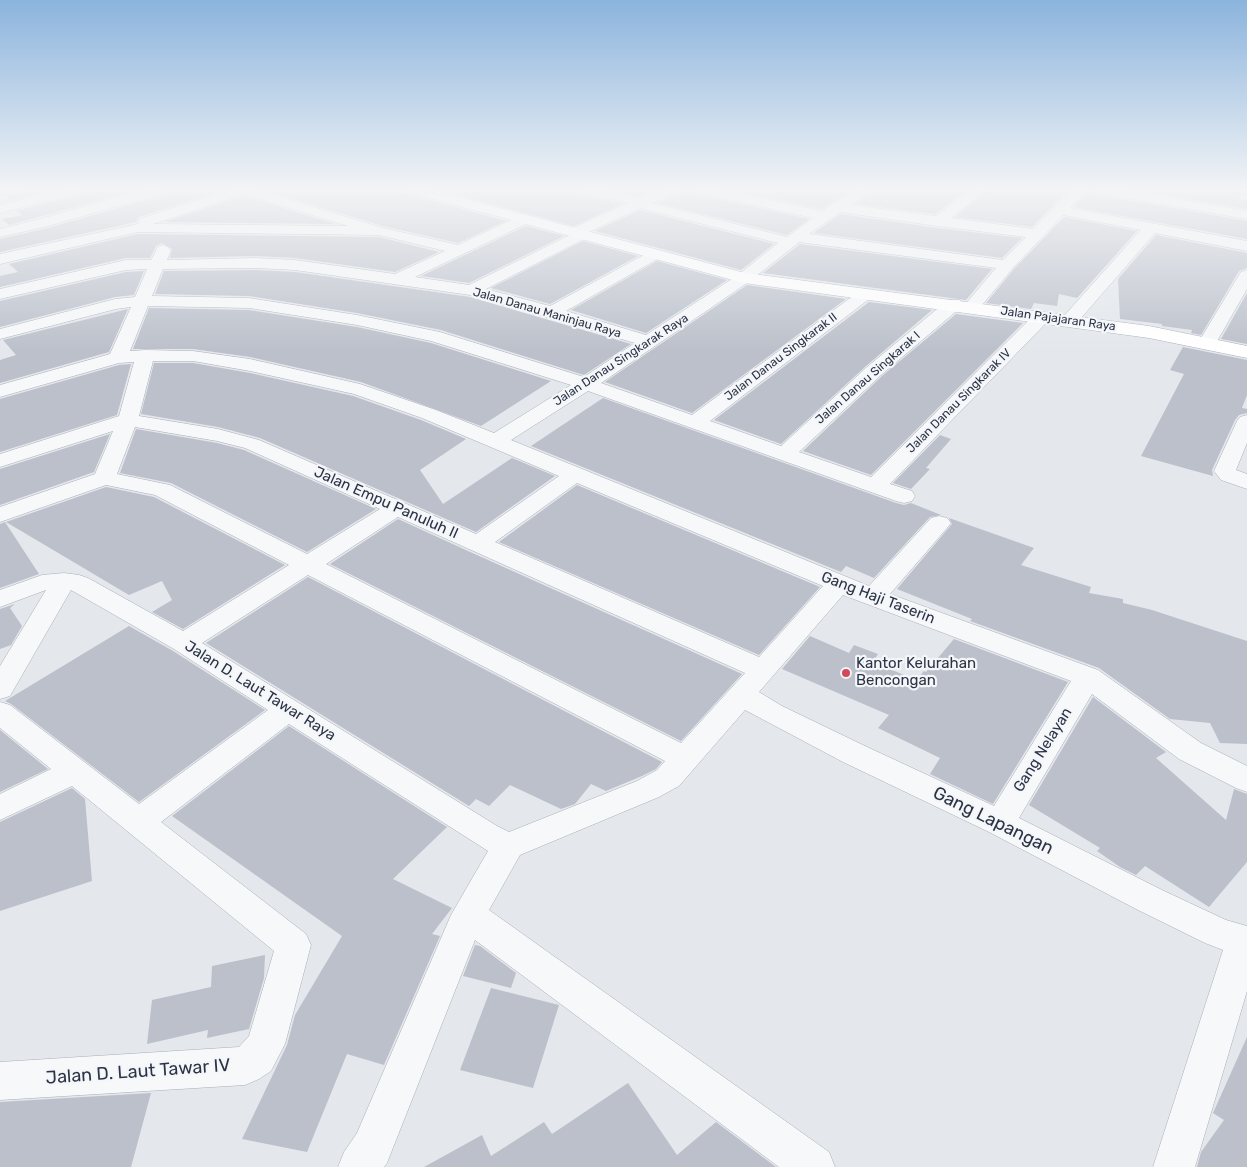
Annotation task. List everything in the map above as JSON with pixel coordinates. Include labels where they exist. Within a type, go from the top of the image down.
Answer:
[{"type":"street","points":[[0,259],[49,242]]},
{"type":"street","points":[[118,358],[144,301],[166,242]]},
{"type":"street","points":[[427,242],[459,250]]},
{"type":"street","points":[[398,279],[475,242]]},
{"type":"street","points":[[471,290],[561,242]]},
{"type":"street","name":"Jalan Pajajaran Raya","points":[[614,242],[744,278],[1042,316],[1207,343],[1247,352]]},
{"type":"street","name":"Jalan Danau Singkarak Raya","points":[[496,441],[586,384],[744,278],[791,242]]},
{"type":"street","points":[[815,242],[1007,265]]},
{"type":"street","name":"Jalan Danau Singkarak I","points":[[784,454],[874,371],[963,306],[1030,242]]},
{"type":"street","points":[[1070,321],[1138,242]]},
{"type":"street","points":[[1228,242],[1247,246]]},
{"type":"street","points":[[552,312],[656,254]]},
{"type":"street","name":"Jalan Danau Maninjau Raya","points":[[0,294],[118,266],[158,264],[294,265],[471,290],[552,312],[649,342]]},
{"type":"street","points":[[1207,343],[1241,297],[1247,275]]},
{"type":"street","name":"Jalan Danau Singkarak II","points":[[695,422],[868,293]]},
{"type":"street","points":[[0,334],[115,304],[144,301],[249,303],[399,327],[477,348],[586,384],[904,496]]},
{"type":"street","name":"Jalan Danau Singkarak IV","points":[[875,486],[1042,316]]},
{"type":"street","points":[[104,478],[128,420],[145,355]]},
{"type":"street","name":"Gang Haji Taserin","points":[[0,391],[118,358],[145,355],[193,356],[279,370],[360,390],[429,414],[496,441],[839,584],[1088,677],[1190,751],[1247,780]]},
{"type":"street","name":"Jalan Empu Panuluh II","points":[[0,461],[128,420],[218,435],[252,444],[758,668]]},
{"type":"street","points":[[1247,421],[1226,465],[1227,473],[1247,482]]},
{"type":"street","points":[[477,544],[575,474]]},
{"type":"street","points":[[0,515],[104,478],[146,486],[173,495],[306,566],[686,759]]},
{"type":"street","points":[[183,643],[396,508]]},
{"type":"street","points":[[874,597],[939,523]]},
{"type":"street","points":[[0,689],[64,581]]},
{"type":"street","name":"Jalan D. Laut Tawar Raya","points":[[0,599],[42,583],[64,581],[79,583],[183,643],[290,709],[477,830],[508,846]]},
{"type":"street","points":[[359,1167],[372,1148],[468,916],[508,846],[660,784],[686,759],[839,584]]},
{"type":"street","name":"Gang Nelayan","points":[[1000,823],[1042,750],[1088,677]]},
{"type":"street","name":"Gang Lapangan","points":[[742,695],[772,713],[1000,823],[1150,900],[1217,932],[1245,942]]},
{"type":"street","points":[[0,712],[138,822],[290,709]]},
{"type":"street","points":[[0,808],[74,772]]},
{"type":"street","name":"Jalan D. Laut Tawar IV","points":[[0,1081],[245,1066],[257,1058],[266,1044],[293,945],[138,822]]},
{"type":"street","points":[[468,916],[814,1167]]},
{"type":"street","points":[[1174,1167],[1245,942]]},
{"type":"building","points":[[0,242],[43,242],[0,252]]},
{"type":"building","points":[[102,242],[401,242],[439,252],[395,272],[295,258],[256,256],[170,258],[172,249],[162,243],[156,246],[150,258],[126,258],[0,287],[0,276],[18,272],[9,264]]},
{"type":"building","points":[[491,242],[551,242],[469,283],[421,276]]},
{"type":"building","points":[[580,242],[588,242],[638,256],[550,304],[491,288]]},
{"type":"building","points":[[638,242],[774,244],[741,270]]},
{"type":"building","points":[[885,242],[1018,242],[1002,258]]},
{"type":"building","points":[[1040,242],[1127,242],[1077,298],[1059,294],[1057,306],[1034,303],[1031,309],[986,303],[1014,269]]},
{"type":"building","points":[[1150,242],[1194,242],[1247,253],[1247,268],[1239,271],[1201,335],[1191,333],[1192,330],[1162,326],[1162,324],[1120,319],[1118,279]]},
{"type":"building","points":[[800,244],[992,269],[966,300],[763,273]]},
{"type":"building","points":[[657,261],[727,280],[646,333],[571,310]]},
{"type":"building","points":[[256,270],[295,272],[470,297],[631,344],[584,375],[441,330],[357,313],[249,296],[155,294],[164,271]]},
{"type":"building","points":[[144,271],[134,295],[115,297],[0,327],[0,301],[126,272]]},
{"type":"building","points":[[747,285],[846,299],[692,413],[605,382]]},
{"type":"building","points":[[1247,293],[1247,344],[1221,339]]},
{"type":"building","points":[[869,302],[932,310],[866,366],[781,444],[714,420]]},
{"type":"building","points":[[149,308],[249,310],[357,327],[431,343],[551,381],[481,426],[361,382],[250,357],[193,349],[133,349]]},
{"type":"building","points":[[128,309],[109,352],[0,383],[0,360],[16,355],[3,340]]},
{"type":"building","points":[[956,314],[1023,323],[871,475],[803,451],[882,376]]},
{"type":"building","points":[[1183,347],[1247,360],[1247,395],[1242,408],[1247,409],[1247,413],[1239,415],[1235,420],[1212,470],[1213,476],[1141,456],[1184,374],[1170,370]]},
{"type":"building","points":[[154,363],[193,363],[250,373],[353,396],[421,420],[466,439],[420,470],[443,504],[512,458],[555,476],[476,532],[260,438],[218,427],[141,414]]},
{"type":"building","points":[[131,364],[117,415],[0,452],[0,399],[119,365]]},
{"type":"building","points":[[603,398],[896,503],[904,505],[911,503],[941,515],[930,517],[874,578],[846,566],[841,572],[531,446]]},
{"type":"building","points":[[136,429],[217,443],[244,450],[376,509],[307,552],[171,483],[120,473]]},
{"type":"building","points":[[110,434],[94,472],[0,505],[0,469]]},
{"type":"building","points":[[940,435],[951,439],[926,468],[930,469],[911,489],[893,483]]},
{"type":"building","points":[[577,485],[820,587],[759,655],[499,542]]},
{"type":"building","points":[[106,487],[154,497],[285,565],[183,629],[152,612],[172,600],[162,581],[129,595],[6,522]]},
{"type":"building","points":[[949,518],[1034,548],[1021,565],[1091,587],[1089,593],[1123,599],[1123,603],[1152,610],[1247,641],[1247,744],[1220,743],[1210,723],[1170,719],[1099,668],[970,621],[972,619],[897,589],[952,524]]},
{"type":"building","points":[[398,519],[742,674],[681,741],[330,564]]},
{"type":"building","points":[[5,522],[39,574],[0,588],[0,524]]},
{"type":"building","points":[[308,577],[662,762],[656,769],[606,791],[591,784],[575,804],[561,809],[510,785],[489,806],[476,799],[469,806],[206,643]]},
{"type":"building","points":[[15,604],[10,608],[22,626],[11,645],[0,649],[0,609]]},
{"type":"building","points":[[129,626],[173,651],[265,710],[139,802],[5,701]]},
{"type":"building","points":[[810,636],[849,653],[854,645],[878,654],[873,662],[916,680],[924,671],[926,672],[954,639],[1068,682],[993,804],[930,774],[940,758],[878,728],[889,715],[782,669]]},
{"type":"building","points":[[1093,697],[1166,752],[1156,758],[1226,820],[1234,789],[1247,794],[1247,862],[1209,907],[1145,866],[1136,875],[1120,867],[1097,851],[1100,848],[1029,805]]},
{"type":"building","points":[[289,726],[447,827],[393,879],[452,908],[432,934],[440,936],[384,1065],[347,1054],[307,1152],[242,1139],[287,1045],[295,1015],[342,936],[172,816]]},
{"type":"building","points":[[0,730],[48,769],[0,792]]},
{"type":"building","points":[[72,788],[85,799],[92,881],[0,911],[0,822]]},
{"type":"building","points":[[475,945],[480,946],[516,973],[511,988],[463,976]]},
{"type":"building","points":[[265,955],[264,978],[249,1029],[207,1038],[208,1030],[147,1044],[152,1000],[211,987],[212,966]]},
{"type":"building","points":[[491,988],[559,1005],[533,1088],[460,1070]]},
{"type":"building","points":[[1247,1037],[1247,1167],[1197,1167],[1201,1152],[1224,1120],[1213,1113]]},
{"type":"building","points":[[628,1083],[677,1155],[716,1122],[776,1167],[424,1167],[482,1135],[491,1156],[544,1122],[552,1134]]},
{"type":"building","points":[[151,1093],[131,1167],[0,1167],[0,1102]]},
{"type":"place","name":"Kantor Kelurahan Bencongan","points":[[846,673]]}]
